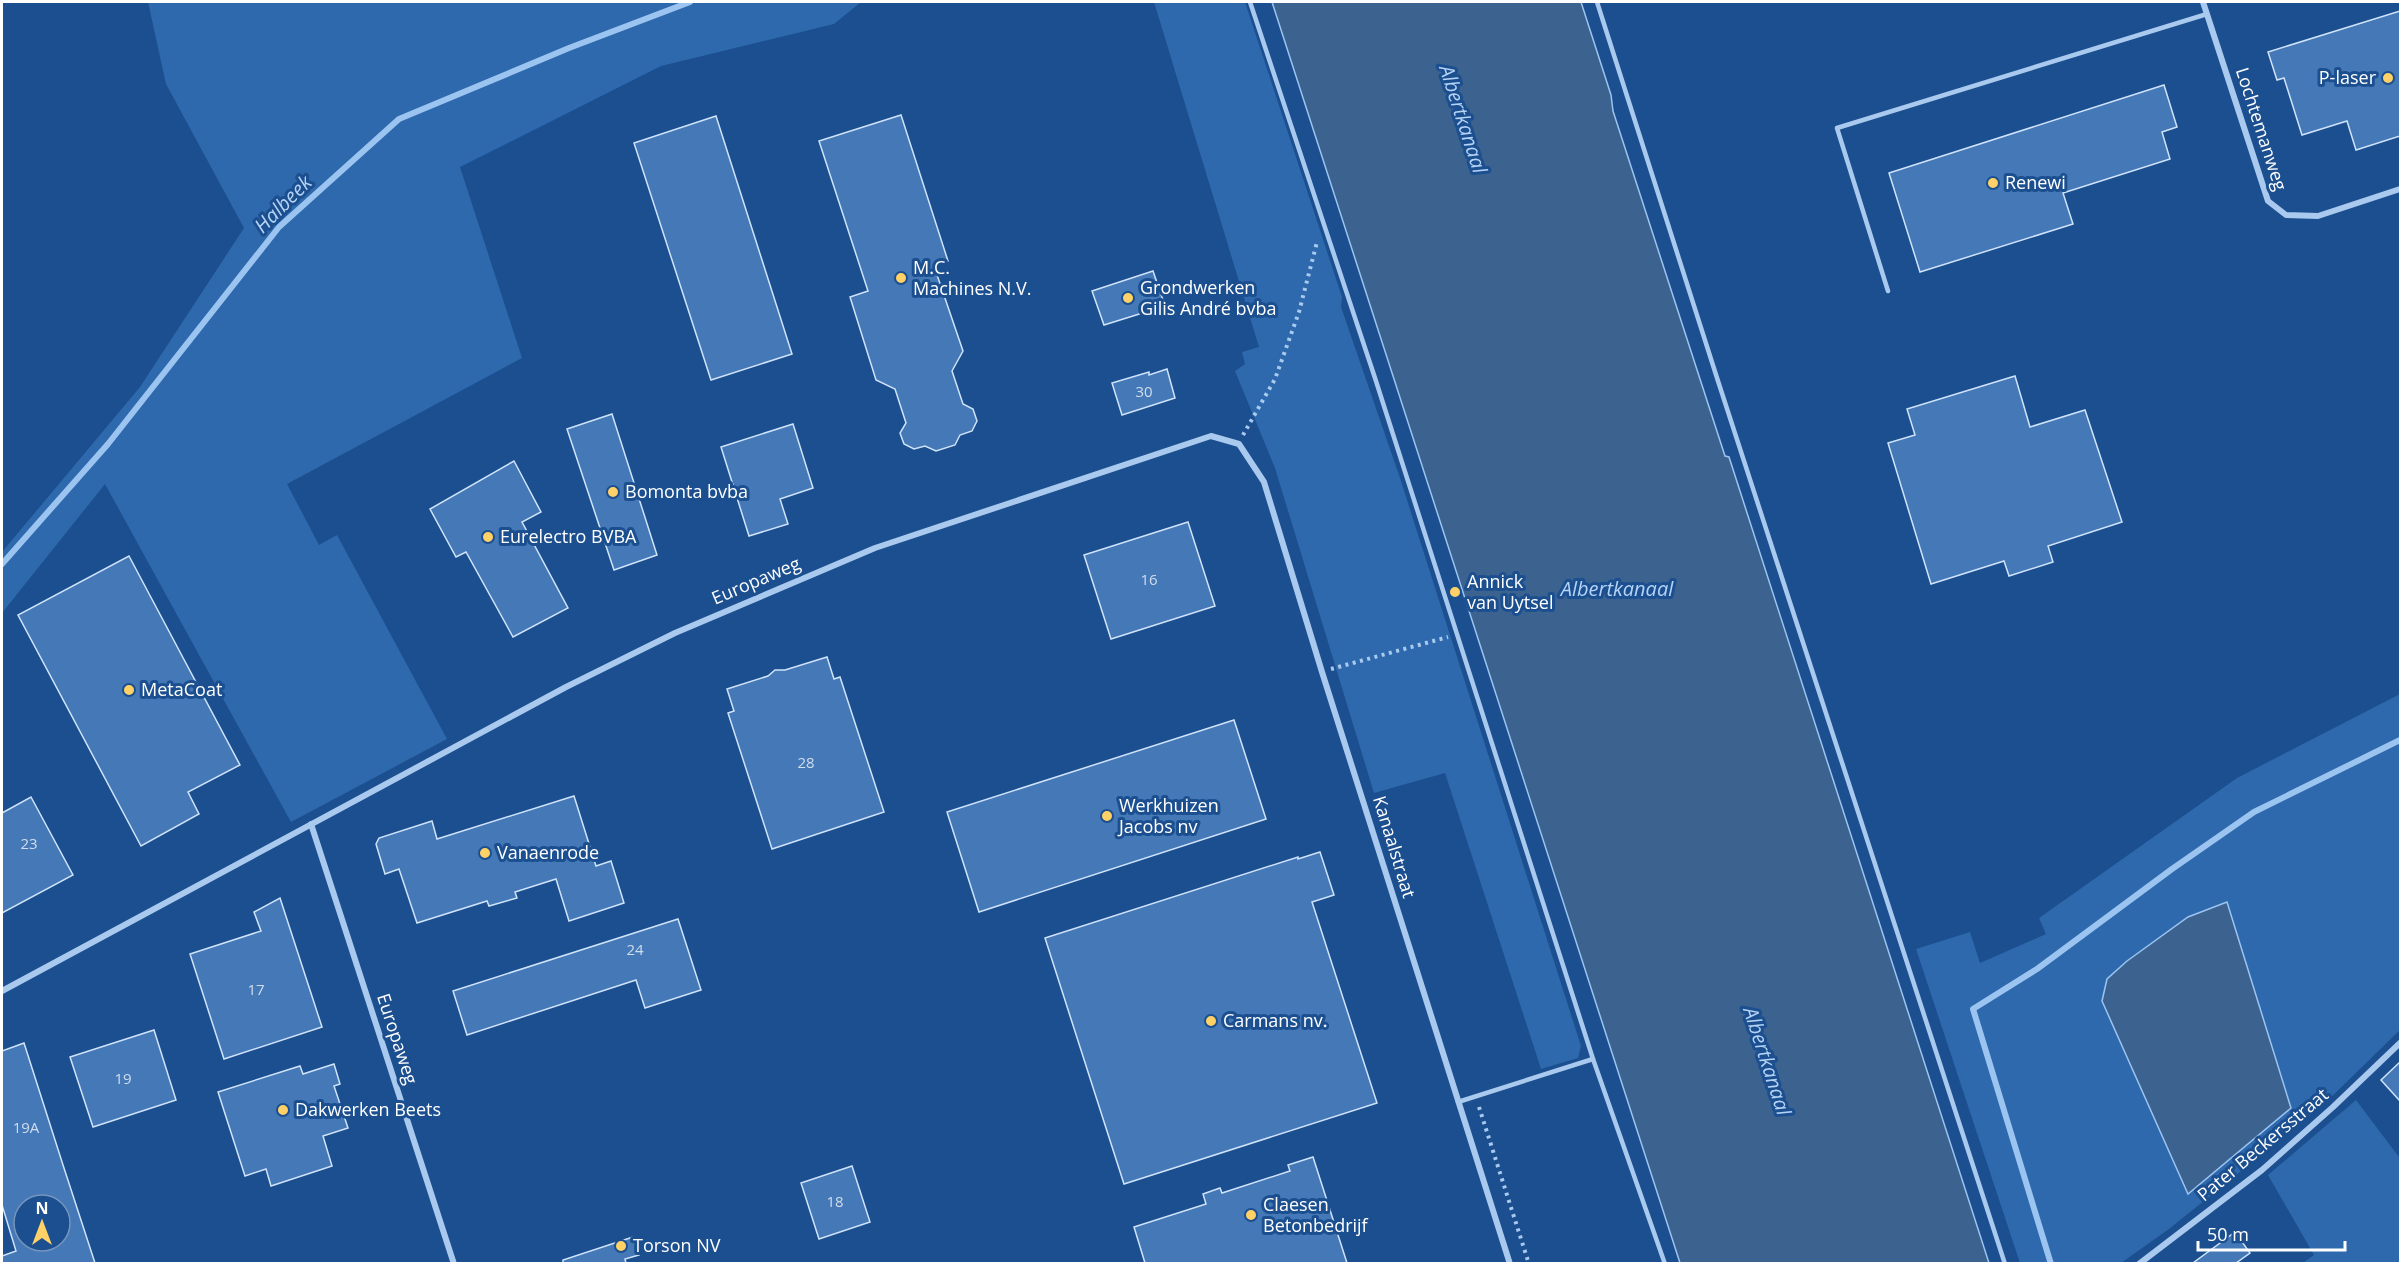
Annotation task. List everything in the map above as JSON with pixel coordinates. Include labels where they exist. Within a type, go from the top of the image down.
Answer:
[{"type":"street","name":"Lochtemanweg","points":[[2203,2],[2268,201],[2286,215],[2318,216],[2400,189]]},
{"type":"street","name":"Europaweg","points":[[2,991],[566,687],[675,633],[875,548],[1210,436],[1239,444]]},
{"type":"street","name":"Kanaalstraat","points":[[1239,444],[1264,482],[1510,1263]]},
{"type":"street","name":"Europaweg","points":[[311,824],[454,1263]]},
{"type":"street","name":"Pater Beckersstraat","points":[[2139,1263],[2262,1170],[2400,1043]]},
{"type":"lane","points":[[1250,2],[1323,220],[1593,1059],[1665,1263]]},
{"type":"lane","points":[[1597,2],[2005,1263]]},
{"type":"lane","points":[[1888,291],[1837,128],[2207,14]]},
{"type":"lane","points":[[1458,1102],[1593,1059]]},
{"type":"path","points":[[1239,444],[1252,416],[1275,380],[1299,312],[1323,220]]},
{"type":"path","points":[[1322,672],[1456,634]]},
{"type":"path","points":[[1476,1097],[1529,1263]]},
{"type":"shaded area","points":[[148,2],[861,2],[834,24],[661,66],[460,167],[522,358],[287,484],[319,545],[337,535],[447,739],[291,822],[105,484],[2,613],[2,552],[140,387],[244,228],[166,84]]},
{"type":"shaded area","points":[[1154,2],[1245,2],[1342,297],[1341,307],[1400,478],[1581,1046],[1578,1058],[1541,1069],[1445,773],[1374,793],[1275,468],[1235,371],[1245,364],[1242,352],[1259,347]]},
{"type":"shaded area","points":[[2400,694],[2400,1030],[2323,1105],[2169,1229],[2121,1263],[2020,1263],[1916,949],[1970,932],[1980,963],[2046,934],[2039,918],[2237,778]]},
{"type":"shaded area","points":[[2356,1100],[2400,1156],[2400,1263],[2303,1263],[2314,1255],[2268,1175]]},
{"type":"water","name":"Albertkanaal","points":[[1272,2],[1581,2],[1611,95],[1613,111],[1725,456],[1729,457],[1989,1263],[1680,1263]]},
{"type":"water","points":[[2227,902],[2291,1108],[2188,1194],[2102,1001],[2107,979],[2127,961],[2188,917]]},
{"type":"building","points":[[2400,11],[2400,136],[2356,150],[2347,121],[2302,135],[2284,78],[2277,80],[2268,52]]},
{"type":"building","name":"Renewi","points":[[2164,85],[2177,127],[2162,132],[2170,159],[2063,193],[2073,224],[1920,272],[1889,173]]},
{"type":"building","name":"M.C. Machines N.V.","points":[[901,115],[948,261],[934,266],[963,351],[952,371],[963,404],[973,409],[977,421],[972,431],[960,435],[955,445],[936,451],[925,446],[914,449],[904,444],[900,433],[906,423],[895,389],[876,380],[850,297],[868,291],[819,141]]},
{"type":"building","points":[[716,116],[792,354],[711,380],[634,143]]},
{"type":"building","name":"Grondwerken Gilis André bvba","points":[[1153,271],[1165,306],[1104,325],[1092,291]]},
{"type":"building","points":[[1167,369],[1175,398],[1122,415],[1112,383]]},
{"type":"building","points":[[2015,376],[2030,427],[2085,410],[2122,522],[2048,546],[2053,562],[2009,576],[2004,561],[1931,584],[1888,443],[1915,435],[1907,409]]},
{"type":"building","name":"Bomonta bvba","points":[[612,414],[657,555],[614,570],[567,429]]},
{"type":"building","points":[[793,424],[813,488],[780,499],[788,524],[749,536],[721,447]]},
{"type":"building","name":"Eurelectro BVBA","points":[[514,461],[541,512],[522,522],[568,608],[513,637],[466,552],[456,557],[430,509]]},
{"type":"building","points":[[1188,522],[1215,606],[1111,639],[1084,555]]},
{"type":"building","name":"MetaCoat","points":[[129,556],[240,765],[188,792],[199,814],[141,846],[18,615]]},
{"type":"building","points":[[827,657],[834,679],[840,677],[884,812],[772,849],[728,713],[734,711],[727,689],[768,676],[775,670],[785,670]]},
{"type":"building","name":"Werkhuizen Jacobs nv","points":[[1234,720],[1266,819],[979,912],[947,812]]},
{"type":"building","name":"Vanaenrode","points":[[574,796],[596,866],[611,861],[624,903],[569,921],[556,879],[515,892],[517,898],[489,906],[487,901],[417,923],[399,869],[385,874],[376,844],[379,838],[432,821],[437,839]]},
{"type":"building","points":[[31,797],[73,875],[2,913],[2,813]]},
{"type":"building","name":"Carmans nv.","points":[[1320,852],[1334,895],[1312,902],[1377,1103],[1124,1184],[1045,938]]},
{"type":"building","points":[[280,898],[322,1027],[224,1059],[190,954],[261,931],[254,912]]},
{"type":"building","points":[[678,919],[701,990],[645,1008],[636,980],[467,1035],[453,991]]},
{"type":"building","points":[[154,1030],[176,1100],[93,1127],[70,1057]]},
{"type":"building","points":[[24,1043],[95,1263],[2,1263],[2,1256],[12,1252],[72,1253],[72,1193],[12,1193],[12,1238],[2,1205],[2,1051]]},
{"type":"building","points":[[2400,1062],[2400,1101],[2381,1080]]},
{"type":"building","name":"Dakwerken Beets","points":[[334,1064],[340,1084],[334,1086],[348,1128],[323,1136],[332,1166],[271,1186],[266,1169],[245,1176],[218,1092],[300,1066],[303,1074]]},
{"type":"building","name":"Claesen Betonbedrijf","points":[[1313,1157],[1347,1263],[1145,1263],[1134,1227],[1206,1204],[1203,1194],[1220,1188],[1222,1193],[1290,1171],[1288,1165]]},
{"type":"building","points":[[852,1166],[870,1222],[819,1239],[801,1183]]},
{"type":"building","points":[[2235,1232],[2250,1253],[2236,1263],[2193,1263]]},
{"type":"building","name":"Torson NV","points":[[633,1237],[639,1255],[625,1259],[626,1263],[563,1263],[563,1260]]},
{"type":"waterway","name":"Halbeek","points":[[2,564],[108,444],[279,227],[399,119],[569,48],[690,2]]},
{"type":"waterway","points":[[2051,1264],[1973,1009],[2037,969],[2172,869],[2254,812],[2400,740]]},
{"type":"place","name":"P-laser","points":[[2388,78]]},
{"type":"place","name":"Renewi","points":[[1993,183]]},
{"type":"place","name":"M.C. Machines N.V.","points":[[901,278]]},
{"type":"place","name":"Grondwerken Gilis André bvba","points":[[1128,298]]},
{"type":"place","name":"Bomonta bvba","points":[[613,492]]},
{"type":"place","name":"Eurelectro BVBA","points":[[488,537]]},
{"type":"place","name":"Annick van Uytsel","points":[[1455,592]]},
{"type":"place","name":"MetaCoat","points":[[129,690]]},
{"type":"place","name":"Werkhuizen Jacobs nv","points":[[1107,816]]},
{"type":"place","name":"Vanaenrode","points":[[485,853]]},
{"type":"place","name":"Carmans nv.","points":[[1211,1021]]},
{"type":"place","name":"Dakwerken Beets","points":[[283,1110]]},
{"type":"place","name":"Claesen Betonbedrijf","points":[[1251,1215]]},
{"type":"place","name":"Torson NV","points":[[621,1246]]}]
